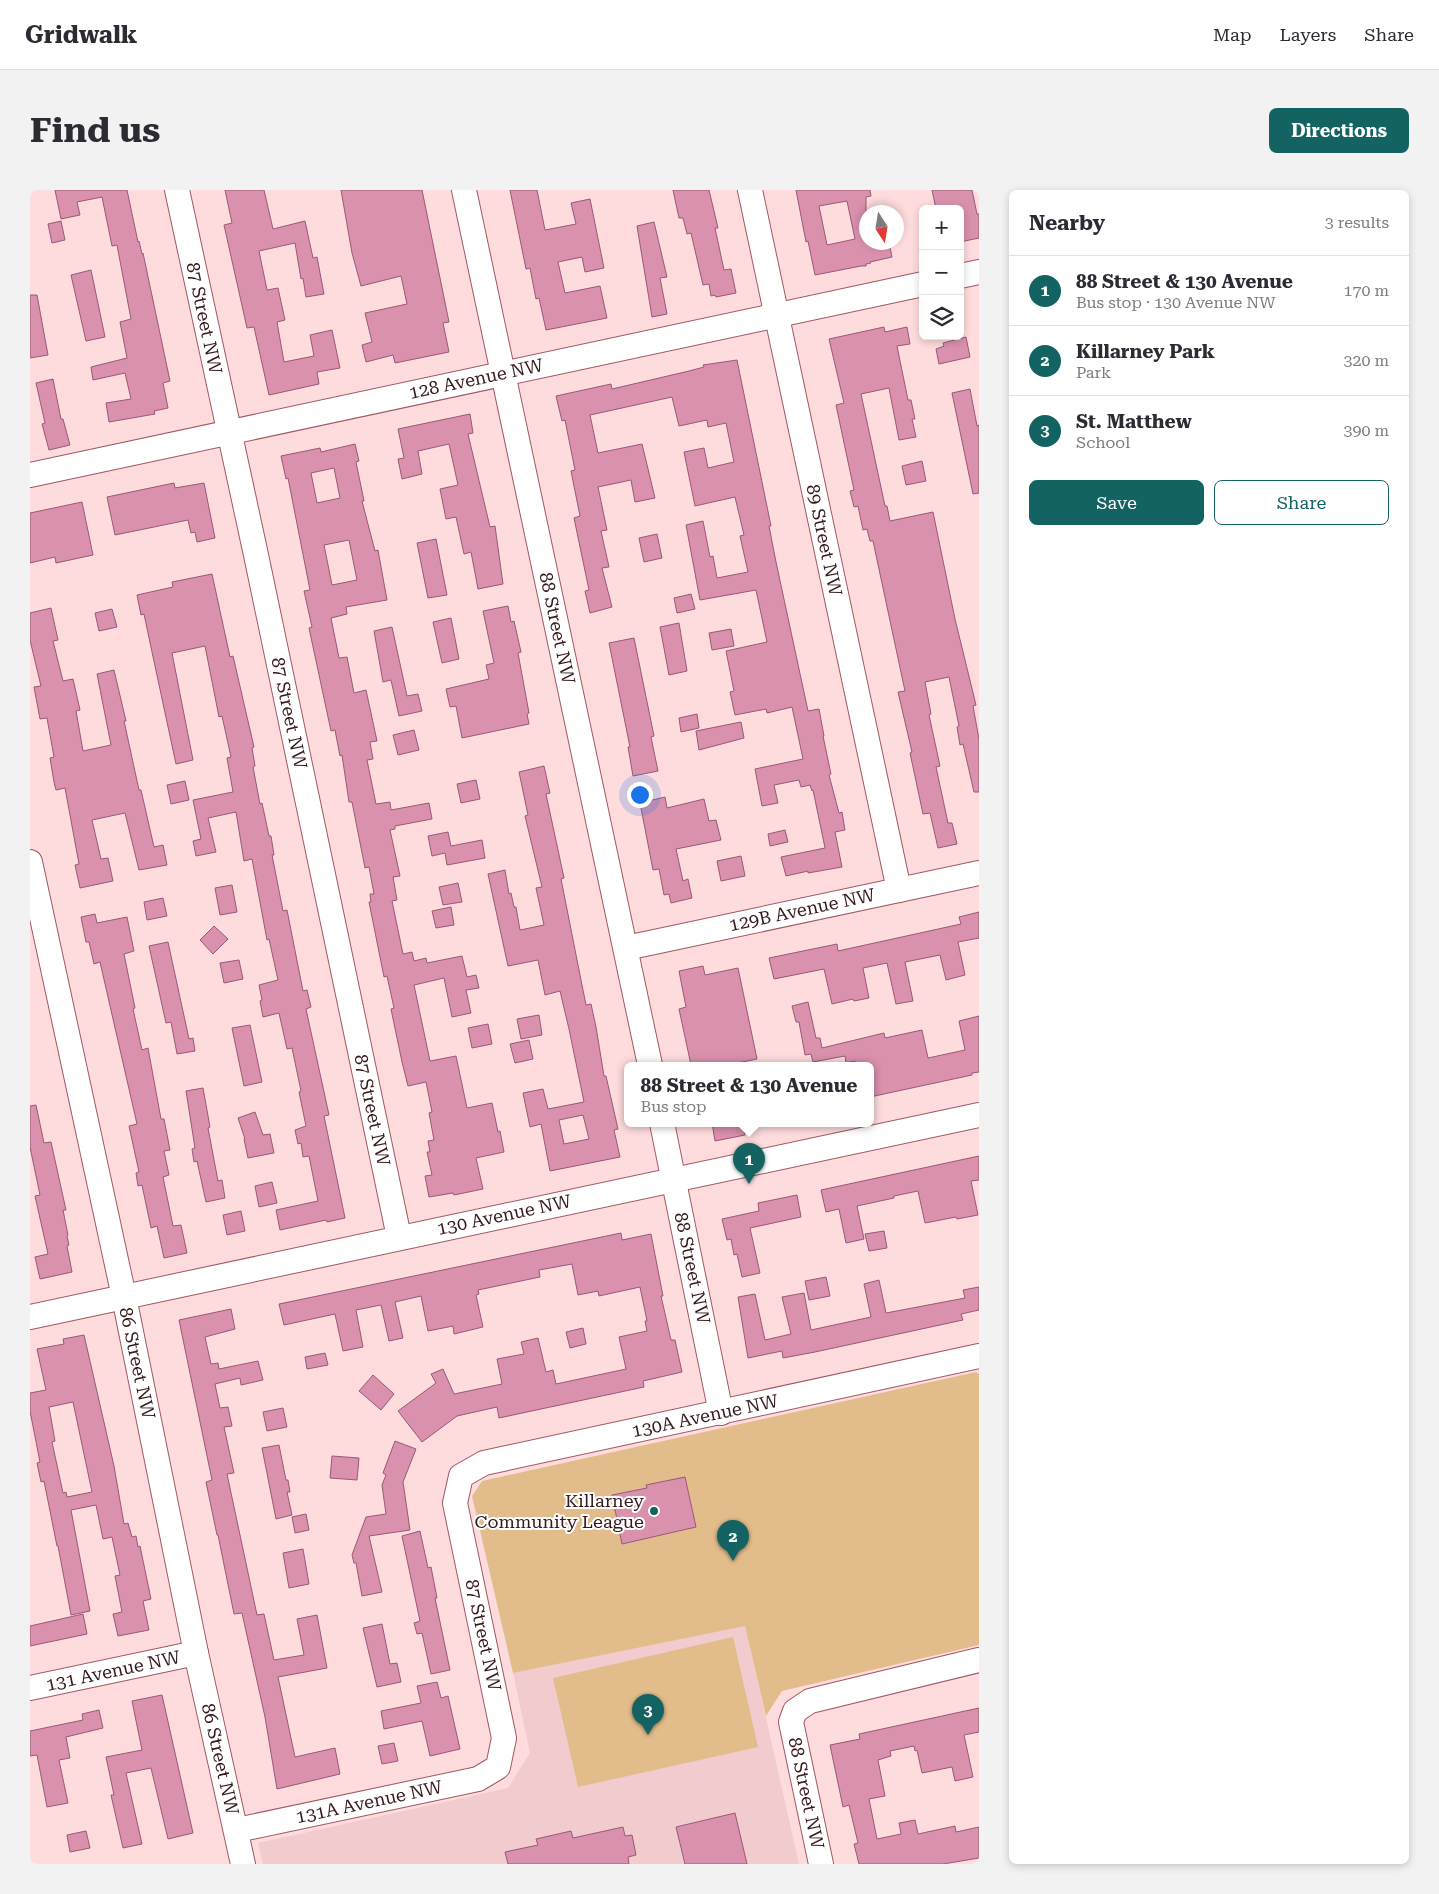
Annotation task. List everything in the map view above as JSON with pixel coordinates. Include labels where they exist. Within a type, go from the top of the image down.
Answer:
[{"type":"street","name":"87 Street NW","points":[[177,190],[256,555],[399,1237]]},
{"type":"street","name":"88 Street NW","points":[[464,190],[649,1062]]},
{"type":"street","name":"89 Street NW","points":[[750,190],[899,890]]},
{"type":"street","points":[[964,275],[979,272]]},
{"type":"street","name":"128 Avenue NW","points":[[30,475],[919,285]]},
{"type":"street","name":"86 Street NW","points":[[30,862],[124,1297],[196,1653],[237,1830],[243,1864]]},
{"type":"street","name":"129B Avenue NW","points":[[626,948],[979,873]]},
{"type":"street","name":"130 Avenue NW","points":[[30,1317],[979,1115]]},
{"type":"street","name":"88 Street NW","points":[[663,1127],[721,1413]]},
{"type":"street","name":"130A Avenue NW","points":[[455,1503],[461,1476],[484,1463],[979,1356]]},
{"type":"street","name":"87 Street NW","points":[[455,1503],[504,1738],[498,1767]]},
{"type":"street","name":"131 Avenue NW","points":[[30,1688],[196,1653]]},
{"type":"street","name":"88 Street NW","points":[[821,1864],[791,1722],[796,1711],[810,1701],[979,1660]]},
{"type":"street","name":"131A Avenue NW","points":[[237,1830],[478,1779],[498,1767]]},
{"type":"shaded area","points":[[976,1372],[979,1374],[979,1645],[782,1691],[766,1716],[745,1626],[513,1673],[472,1496],[482,1481]]},
{"type":"shaded area","points":[[745,1625],[799,1864],[263,1864],[258,1843],[508,1788],[530,1753],[513,1673]]},
{"type":"shaded area","points":[[733,1637],[758,1747],[578,1787],[553,1678]]},
{"type":"building","points":[[55,190],[127,190],[138,242],[143,253],[170,381],[163,383],[168,408],[154,411],[155,414],[109,422],[106,403],[131,399],[125,373],[93,380],[91,367],[127,358],[120,322],[131,319],[117,245],[112,246],[102,197],[77,202],[80,215],[61,219]]},
{"type":"building","points":[[225,190],[264,190],[273,229],[305,221],[313,258],[317,257],[324,294],[306,297],[295,243],[259,251],[267,290],[278,288],[285,320],[277,322],[284,362],[314,356],[310,335],[332,330],[340,368],[317,372],[319,384],[269,395],[254,327],[247,328],[224,225],[232,223]]},
{"type":"building","points":[[341,190],[422,190],[449,322],[443,323],[449,352],[395,363],[393,355],[366,362],[362,345],[372,342],[365,313],[407,304],[401,276],[361,286],[352,253]]},
{"type":"building","points":[[510,190],[537,190],[545,230],[576,224],[571,203],[590,199],[604,268],[585,272],[582,257],[558,262],[565,293],[600,286],[607,318],[546,330],[539,298],[536,299],[530,268],[526,269]]},
{"type":"building","points":[[673,190],[709,190],[718,228],[715,228],[724,270],[731,269],[736,293],[716,297],[715,295],[711,296],[709,284],[703,285],[691,233],[687,234],[683,218],[679,218]]},
{"type":"building","points":[[796,190],[870,190],[871,196],[866,197],[866,205],[859,205],[859,250],[891,250],[892,257],[870,262],[866,266],[815,275],[808,241],[806,242]],"holes":[[[847,201],[855,239],[827,245],[819,206]]]},
{"type":"building","points":[[932,190],[972,190],[977,214],[979,214],[979,238],[964,241],[964,205],[935,205]]},
{"type":"building","points":[[61,221],[65,240],[52,243],[48,224]]},
{"type":"building","points":[[654,222],[667,277],[660,278],[667,314],[652,317],[637,226]]},
{"type":"building","points":[[91,270],[105,337],[86,341],[71,275]]},
{"type":"building","points":[[30,295],[37,295],[48,355],[30,358]]},
{"type":"building","points":[[884,327],[885,332],[907,327],[910,344],[897,346],[908,400],[911,400],[915,419],[912,419],[916,437],[899,440],[889,388],[861,394],[885,506],[887,506],[890,521],[933,512],[955,619],[976,705],[973,706],[979,739],[979,792],[974,792],[963,744],[960,745],[957,727],[959,726],[949,677],[925,682],[931,714],[929,715],[940,766],[936,767],[948,823],[952,823],[957,844],[938,848],[930,813],[923,814],[910,753],[912,752],[898,692],[905,691],[873,541],[870,541],[867,529],[863,530],[858,506],[854,507],[850,491],[854,490],[836,405],[844,403],[829,339]]},
{"type":"building","points":[[966,337],[970,357],[939,364],[936,349],[944,346],[943,343],[964,340]]},
{"type":"building","points":[[737,360],[771,526],[769,526],[776,562],[808,711],[819,709],[831,774],[829,775],[839,813],[842,812],[845,830],[835,832],[842,867],[786,876],[781,857],[825,848],[813,790],[810,785],[801,787],[799,780],[774,785],[778,803],[762,806],[755,769],[803,759],[792,707],[767,713],[766,709],[735,715],[730,692],[734,691],[726,651],[767,642],[756,590],[700,600],[686,525],[703,521],[710,557],[713,556],[717,578],[748,572],[740,536],[744,535],[735,497],[695,506],[684,452],[704,448],[708,468],[734,462],[726,423],[708,427],[707,420],[679,426],[672,397],[590,415],[598,453],[642,444],[655,498],[635,502],[631,480],[598,487],[607,530],[601,531],[609,567],[602,568],[612,607],[590,613],[585,591],[589,590],[574,518],[580,516],[571,471],[575,470],[565,420],[562,421],[556,396],[611,384],[612,389],[704,367],[703,365]]},
{"type":"building","points":[[53,379],[61,419],[63,419],[70,445],[49,450],[42,424],[45,423],[36,383]]},
{"type":"building","points":[[970,389],[977,426],[979,425],[979,493],[973,494],[952,393]]},
{"type":"building","points":[[470,414],[473,433],[468,434],[490,527],[495,526],[503,584],[478,589],[471,552],[464,554],[456,517],[446,519],[440,489],[458,485],[449,444],[418,451],[422,474],[402,479],[398,459],[404,458],[398,429]]},
{"type":"building","points":[[355,444],[359,461],[356,462],[364,501],[362,501],[375,551],[378,550],[387,600],[346,607],[347,614],[331,618],[339,658],[347,657],[354,693],[366,690],[377,741],[370,742],[373,759],[367,760],[376,804],[390,802],[391,810],[429,803],[432,819],[395,826],[395,829],[390,830],[400,876],[393,877],[397,900],[392,901],[403,954],[412,952],[414,961],[426,958],[427,963],[462,956],[467,977],[476,975],[479,988],[466,990],[471,1013],[452,1017],[444,978],[414,985],[430,1061],[456,1056],[467,1108],[492,1103],[504,1152],[476,1158],[483,1189],[454,1195],[453,1193],[429,1197],[425,1176],[432,1175],[427,1152],[430,1152],[428,1141],[434,1140],[429,1113],[432,1112],[426,1082],[408,1086],[391,1009],[394,1008],[387,976],[384,977],[369,902],[371,902],[370,894],[374,894],[369,867],[365,868],[352,802],[349,802],[342,755],[340,756],[335,730],[331,731],[309,628],[312,627],[304,591],[310,590],[288,478],[286,479],[281,456],[320,448],[321,452]],"holes":[[[334,468],[340,498],[317,503],[311,473]],[[349,540],[357,580],[332,585],[324,545]]]},
{"type":"building","points":[[922,461],[926,481],[906,485],[902,466]]},
{"type":"building","points":[[174,483],[175,488],[204,483],[215,538],[197,542],[195,532],[191,533],[188,520],[115,535],[107,497]]},
{"type":"building","points":[[82,502],[93,555],[56,563],[55,557],[30,563],[30,513]]},
{"type":"building","points":[[657,534],[662,558],[644,562],[639,538]]},
{"type":"building","points":[[436,539],[447,595],[428,598],[417,543]]},
{"type":"building","points":[[212,574],[230,657],[233,656],[254,747],[252,748],[255,766],[253,767],[260,804],[262,803],[269,836],[271,836],[274,855],[272,855],[283,911],[287,910],[303,991],[307,990],[311,1007],[306,1009],[329,1115],[324,1116],[345,1218],[280,1230],[276,1210],[318,1201],[309,1156],[303,1157],[301,1143],[298,1144],[295,1130],[306,1126],[292,1048],[287,1049],[279,1013],[263,1017],[259,985],[278,980],[269,939],[267,940],[252,859],[244,861],[236,812],[208,818],[216,852],[196,856],[193,841],[201,839],[193,800],[233,792],[227,758],[231,757],[222,716],[219,717],[205,646],[172,653],[193,760],[176,764],[144,614],[141,615],[137,595],[173,587],[172,582]]},
{"type":"building","points":[[691,594],[695,609],[677,613],[674,598]]},
{"type":"building","points":[[508,606],[511,622],[514,621],[521,652],[518,653],[529,713],[527,714],[529,724],[462,738],[456,706],[450,707],[446,689],[489,679],[486,665],[494,663],[483,611]]},
{"type":"building","points":[[51,608],[58,640],[53,641],[63,681],[73,679],[80,710],[76,711],[83,751],[111,745],[97,674],[114,670],[139,790],[141,790],[154,847],[163,845],[167,865],[139,870],[125,813],[92,820],[101,859],[108,858],[113,881],[80,888],[75,865],[79,864],[65,788],[56,790],[50,758],[54,757],[47,718],[40,719],[34,687],[41,686],[30,640],[30,613]]},
{"type":"building","points":[[112,609],[117,627],[99,631],[95,613]]},
{"type":"building","points":[[451,618],[459,659],[442,663],[433,622]]},
{"type":"building","points":[[679,623],[687,671],[669,675],[660,627]]},
{"type":"building","points":[[392,627],[407,696],[418,694],[422,711],[399,716],[391,680],[383,682],[374,631]]},
{"type":"building","points":[[731,629],[734,646],[712,650],[709,633]]},
{"type":"building","points":[[634,638],[654,736],[651,737],[658,771],[633,776],[628,747],[630,747],[609,643]]},
{"type":"building","points":[[697,714],[699,728],[681,732],[679,718]]},
{"type":"building","points":[[741,722],[744,738],[699,750],[696,731]]},
{"type":"building","points":[[414,730],[419,750],[398,755],[393,735]]},
{"type":"building","points":[[544,766],[550,793],[546,794],[564,878],[561,879],[586,1005],[591,1004],[604,1076],[606,1076],[618,1129],[614,1130],[620,1157],[550,1171],[541,1124],[530,1127],[523,1093],[543,1089],[548,1109],[584,1102],[560,991],[545,995],[538,960],[508,966],[488,874],[505,870],[509,894],[511,893],[514,907],[516,907],[520,930],[544,925],[536,888],[542,887],[525,816],[528,815],[519,772]],"holes":[[[583,1115],[589,1139],[564,1144],[559,1120]]]},
{"type":"building","points":[[476,780],[480,799],[461,803],[457,784]]},
{"type":"building","points":[[185,781],[189,800],[171,804],[167,785]]},
{"type":"building","points":[[665,797],[667,808],[704,799],[709,821],[716,820],[721,840],[676,849],[683,881],[688,879],[692,898],[671,903],[669,894],[664,895],[659,869],[653,870],[640,803]]},
{"type":"building","points":[[785,830],[788,842],[770,846],[768,834]]},
{"type":"building","points":[[448,832],[451,846],[482,840],[485,858],[447,865],[445,853],[432,856],[428,836]]},
{"type":"building","points":[[741,856],[745,876],[721,881],[717,861]]},
{"type":"building","points":[[458,883],[462,902],[443,905],[439,887]]},
{"type":"building","points":[[232,885],[237,912],[220,915],[215,888]]},
{"type":"building","points":[[163,898],[167,916],[147,920],[144,902]]},
{"type":"building","points":[[451,907],[454,925],[436,928],[432,911]]},
{"type":"building","points":[[979,912],[979,938],[958,942],[965,975],[946,980],[940,955],[905,962],[913,1001],[896,1004],[887,963],[863,968],[869,998],[854,1001],[853,999],[832,1004],[824,969],[774,979],[769,958],[837,944],[838,951],[961,924],[959,917]]},
{"type":"building","points":[[95,914],[97,923],[127,917],[134,951],[124,954],[135,1008],[133,1009],[142,1050],[148,1048],[161,1119],[164,1119],[170,1150],[164,1151],[169,1175],[163,1177],[173,1226],[181,1225],[187,1253],[164,1258],[157,1226],[151,1228],[142,1185],[138,1186],[136,1173],[139,1172],[129,1126],[137,1124],[100,962],[94,964],[89,942],[86,942],[81,917]]},
{"type":"building","points":[[214,926],[228,939],[213,954],[200,940]]},
{"type":"building","points":[[168,942],[189,1039],[193,1038],[195,1051],[177,1054],[171,1022],[166,1023],[149,946]]},
{"type":"building","points":[[239,960],[243,979],[224,983],[220,963]]},
{"type":"building","points":[[703,966],[705,975],[738,968],[757,1059],[742,1062],[690,1062],[679,1009],[686,1007],[679,971]]},
{"type":"building","points":[[808,1002],[816,1038],[820,1038],[822,1048],[884,1033],[885,1038],[922,1030],[928,1058],[965,1050],[959,1021],[979,1016],[979,1072],[874,1096],[874,1062],[846,1062],[845,1056],[813,1062],[811,1054],[805,1055],[799,1022],[796,1022],[792,1006]]},
{"type":"building","points":[[539,1015],[542,1035],[521,1039],[517,1019]]},
{"type":"building","points":[[488,1024],[492,1044],[472,1048],[468,1028]]},
{"type":"building","points":[[250,1025],[262,1082],[244,1086],[232,1028]]},
{"type":"building","points":[[529,1040],[533,1059],[515,1063],[510,1044]]},
{"type":"building","points":[[203,1088],[218,1181],[222,1180],[225,1198],[206,1202],[197,1161],[194,1162],[192,1149],[195,1148],[186,1091]]},
{"type":"building","points":[[36,1105],[44,1143],[51,1142],[66,1210],[63,1210],[72,1272],[40,1279],[35,1257],[48,1254],[35,1196],[40,1195],[30,1147],[30,1106]]},
{"type":"building","points":[[255,1112],[263,1135],[270,1134],[274,1153],[248,1158],[245,1139],[238,1118]]},
{"type":"building","points":[[713,1127],[744,1127],[745,1135],[715,1141]]},
{"type":"building","points":[[979,1156],[979,1180],[971,1181],[978,1215],[925,1223],[918,1191],[894,1196],[894,1198],[857,1206],[864,1239],[846,1243],[839,1209],[826,1212],[821,1190]]},
{"type":"building","points":[[272,1182],[277,1203],[259,1207],[255,1186]]},
{"type":"building","points":[[797,1195],[801,1217],[750,1228],[760,1273],[742,1277],[737,1254],[734,1255],[731,1239],[727,1240],[722,1219],[759,1211],[758,1203]]},
{"type":"building","points":[[241,1211],[245,1231],[227,1235],[223,1215]]},
{"type":"building","points":[[884,1231],[887,1248],[869,1251],[865,1234]]},
{"type":"building","points":[[621,1233],[622,1240],[651,1234],[663,1296],[661,1296],[671,1340],[675,1340],[682,1372],[643,1381],[644,1387],[499,1418],[497,1407],[457,1416],[422,1442],[398,1411],[436,1383],[431,1374],[443,1369],[454,1394],[502,1384],[497,1359],[524,1354],[521,1342],[538,1338],[546,1372],[553,1370],[556,1384],[626,1369],[619,1337],[647,1331],[645,1321],[647,1321],[640,1287],[599,1296],[598,1291],[578,1295],[572,1264],[539,1270],[540,1277],[478,1290],[479,1294],[476,1295],[483,1327],[454,1334],[453,1326],[428,1331],[421,1296],[395,1302],[403,1338],[389,1341],[381,1305],[356,1310],[363,1347],[343,1351],[335,1314],[284,1325],[279,1304]]},
{"type":"building","points":[[826,1277],[830,1296],[809,1300],[805,1281]]},
{"type":"building","points":[[879,1280],[886,1313],[965,1298],[963,1290],[979,1287],[979,1310],[961,1314],[963,1320],[815,1352],[783,1358],[782,1351],[748,1358],[738,1297],[755,1294],[765,1340],[791,1334],[782,1297],[804,1293],[811,1330],[871,1317],[864,1284]]},
{"type":"building","points":[[231,1309],[235,1329],[205,1337],[211,1364],[218,1363],[219,1369],[258,1361],[263,1380],[241,1385],[240,1378],[215,1384],[220,1408],[228,1407],[232,1426],[224,1427],[234,1473],[227,1474],[257,1615],[264,1614],[274,1660],[304,1655],[297,1619],[317,1615],[327,1668],[278,1677],[295,1757],[335,1748],[340,1774],[277,1789],[265,1717],[242,1613],[234,1614],[217,1535],[206,1482],[212,1480],[179,1320]]},
{"type":"building","points":[[583,1328],[586,1344],[570,1348],[566,1332]]},
{"type":"building","points":[[84,1335],[114,1466],[124,1524],[128,1523],[132,1537],[136,1536],[138,1547],[140,1546],[151,1599],[143,1601],[149,1630],[118,1636],[113,1614],[122,1612],[115,1576],[120,1575],[112,1537],[103,1539],[96,1505],[71,1510],[90,1611],[71,1615],[44,1481],[41,1482],[37,1463],[40,1462],[30,1411],[30,1393],[46,1390],[37,1349],[64,1344],[63,1339]],"holes":[[[73,1402],[92,1492],[67,1497],[66,1492],[63,1493],[52,1442],[55,1441],[49,1407]]]},
{"type":"building","points":[[325,1353],[328,1365],[307,1369],[305,1357]]},
{"type":"building","points":[[373,1375],[394,1394],[381,1410],[359,1391]]},
{"type":"building","points":[[283,1408],[287,1427],[267,1431],[263,1412]]},
{"type":"building","points":[[395,1441],[416,1449],[403,1482],[410,1530],[369,1536],[382,1592],[362,1596],[356,1563],[354,1563],[352,1555],[366,1517],[386,1514],[382,1485],[386,1475],[383,1473]]},
{"type":"building","points":[[279,1445],[286,1480],[288,1480],[290,1492],[287,1492],[292,1515],[276,1519],[262,1448]]},
{"type":"building","points":[[332,1456],[359,1458],[357,1480],[330,1478]]},
{"type":"building","name":"Killarney Community League","points":[[685,1477],[696,1527],[622,1544],[612,1495],[647,1488],[646,1485]]},
{"type":"building","points":[[306,1514],[309,1530],[295,1533],[292,1517]]},
{"type":"building","points":[[420,1531],[428,1568],[431,1567],[437,1598],[435,1598],[450,1670],[431,1674],[422,1633],[417,1634],[414,1623],[420,1621],[402,1536]]},
{"type":"building","points":[[303,1549],[309,1584],[289,1588],[283,1553]]},
{"type":"building","points":[[83,1614],[87,1634],[30,1646],[30,1626]]},
{"type":"building","points":[[382,1624],[390,1664],[397,1663],[401,1682],[377,1687],[363,1628]]},
{"type":"building","points":[[437,1682],[441,1698],[448,1696],[460,1749],[430,1756],[422,1721],[384,1729],[381,1711],[421,1703],[417,1686]]},
{"type":"building","points":[[162,1695],[193,1833],[168,1839],[151,1768],[126,1773],[142,1844],[123,1848],[111,1795],[114,1795],[106,1757],[142,1750],[132,1701]]},
{"type":"building","points":[[979,1708],[979,1732],[964,1735],[973,1777],[955,1781],[952,1767],[922,1773],[917,1750],[915,1751],[914,1746],[890,1751],[891,1756],[878,1760],[885,1796],[869,1799],[877,1839],[901,1834],[899,1823],[915,1820],[918,1834],[955,1826],[956,1832],[979,1827],[979,1858],[943,1864],[859,1864],[854,1844],[858,1843],[849,1805],[843,1807],[830,1745],[860,1739],[859,1734]]},
{"type":"building","points":[[99,1710],[103,1728],[66,1737],[70,1758],[59,1760],[68,1803],[47,1807],[37,1755],[30,1756],[30,1731],[83,1720],[82,1714]]},
{"type":"building","points":[[394,1743],[398,1761],[382,1764],[378,1746]]},
{"type":"building","points":[[735,1813],[747,1864],[685,1864],[676,1827]]},
{"type":"building","points":[[623,1827],[625,1836],[632,1835],[636,1855],[628,1857],[629,1864],[508,1864],[505,1852],[538,1845],[536,1839],[571,1831],[573,1838]]},
{"type":"building","points":[[86,1831],[90,1848],[70,1852],[67,1835]]},
{"type":"place","name":"88 Street & 130 Avenue","points":[[749,1184]]},
{"type":"place","name":"Killarney Community League","points":[[654,1511]]},
{"type":"place","name":"Killarney Park","points":[[733,1561]]},
{"type":"place","name":"St. Matthew","points":[[648,1735]]}]
